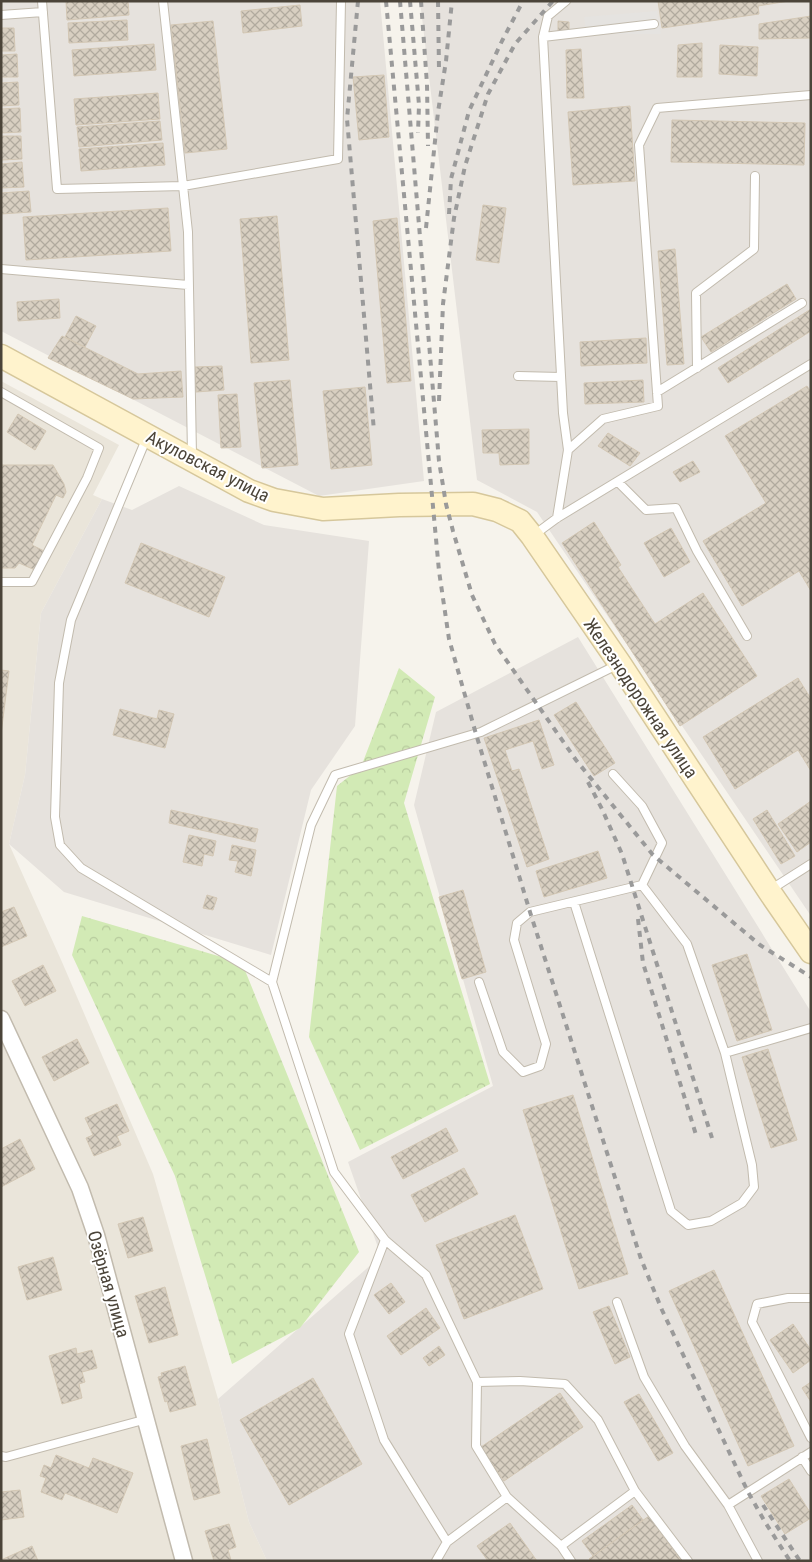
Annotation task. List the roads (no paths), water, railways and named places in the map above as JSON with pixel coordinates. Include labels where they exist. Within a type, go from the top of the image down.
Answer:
[{"type":"street","name":"Акуловская улица","points":[[1,356],[249,491],[274,500],[323,509],[433,504]]},
{"type":"street","name":"Железнодорожная улица","points":[[433,504],[473,504],[497,510],[520,521],[620,664],[811,952]]},
{"type":"street","name":"Озёрная улица","points":[[1,1019],[80,1188],[96,1235],[184,1561]]},
{"type":"lane","points":[[42,1],[57,189],[183,186],[338,160],[341,1]]},
{"type":"lane","points":[[164,1],[188,232],[192,460]]},
{"type":"lane","points":[[557,518],[568,450],[563,413],[543,37],[548,16],[566,1]]},
{"type":"lane","points":[[1,15],[43,12]]},
{"type":"lane","points":[[543,37],[654,24]]},
{"type":"lane","points":[[568,450],[603,419],[658,406],[639,145],[657,108],[811,95]]},
{"type":"lane","points":[[696,368],[696,293],[754,249],[755,176]]},
{"type":"lane","points":[[1,269],[188,285]]},
{"type":"lane","points":[[657,392],[802,303]]},
{"type":"lane","points":[[532,536],[557,518],[811,364]]},
{"type":"lane","points":[[518,376],[561,377]]},
{"type":"lane","points":[[1,392],[99,448],[87,478],[32,582],[1,582]]},
{"type":"lane","points":[[147,435],[70,620],[59,683],[55,816],[60,845],[81,868],[272,982]]},
{"type":"lane","points":[[618,482],[646,510],[676,508],[697,551],[747,636]]},
{"type":"lane","points":[[571,1561],[560,1546],[507,1497],[476,1446],[477,1382],[426,1275],[385,1240],[334,1172],[272,982],[311,825],[335,775],[480,732],[620,664]]},
{"type":"lane","points":[[613,774],[642,806],[662,843],[642,885]]},
{"type":"lane","points":[[769,891],[811,864]]},
{"type":"lane","points":[[479,982],[503,1052],[523,1072],[540,1066],[546,1044],[514,940],[517,923],[530,912],[642,885]]},
{"type":"lane","points":[[574,902],[671,1211],[688,1225],[711,1220],[742,1203],[754,1188],[752,1165],[726,1053],[687,944],[642,885]]},
{"type":"lane","points":[[726,1053],[811,1028]]},
{"type":"lane","points":[[385,1240],[349,1334],[384,1440],[447,1542]]},
{"type":"lane","points":[[811,1298],[788,1298],[757,1304],[752,1322],[811,1438]]},
{"type":"lane","points":[[617,1302],[644,1377],[685,1446],[728,1505],[758,1561]]},
{"type":"lane","points":[[477,1382],[520,1381],[565,1384],[598,1420],[635,1490],[688,1561]]},
{"type":"lane","points":[[1,1456],[6,1457],[147,1419]]},
{"type":"lane","points":[[728,1505],[811,1452]]},
{"type":"lane","points":[[802,1457],[811,1471]]},
{"type":"lane","points":[[560,1546],[635,1490]]},
{"type":"lane","points":[[436,1561],[447,1542],[507,1497]]},
{"type":"railway","points":[[358,1],[347,119],[374,431]]},
{"type":"railway","points":[[386,1],[439,571],[449,639],[530,912],[641,1259],[662,1310],[748,1492],[790,1561]]},
{"type":"railway","points":[[400,1],[439,461],[446,504],[472,595],[495,644],[576,760],[653,855],[760,945],[811,977]]},
{"type":"railway","points":[[410,1],[419,105],[418,133]]},
{"type":"railway","points":[[421,1],[427,84],[428,146]]},
{"type":"railway","points":[[438,1],[439,70]]},
{"type":"railway","points":[[426,228],[452,1]]},
{"type":"railway","points":[[449,214],[451,179],[469,111],[523,1]]},
{"type":"railway","points":[[439,401],[443,304],[454,218],[465,166],[488,94],[515,44],[553,1]]},
{"type":"railway","points":[[588,782],[622,854],[712,1138]]},
{"type":"railway","points":[[638,919],[643,963],[697,1138]]},
{"type":"railway","points":[[763,1505],[800,1561]]}]
